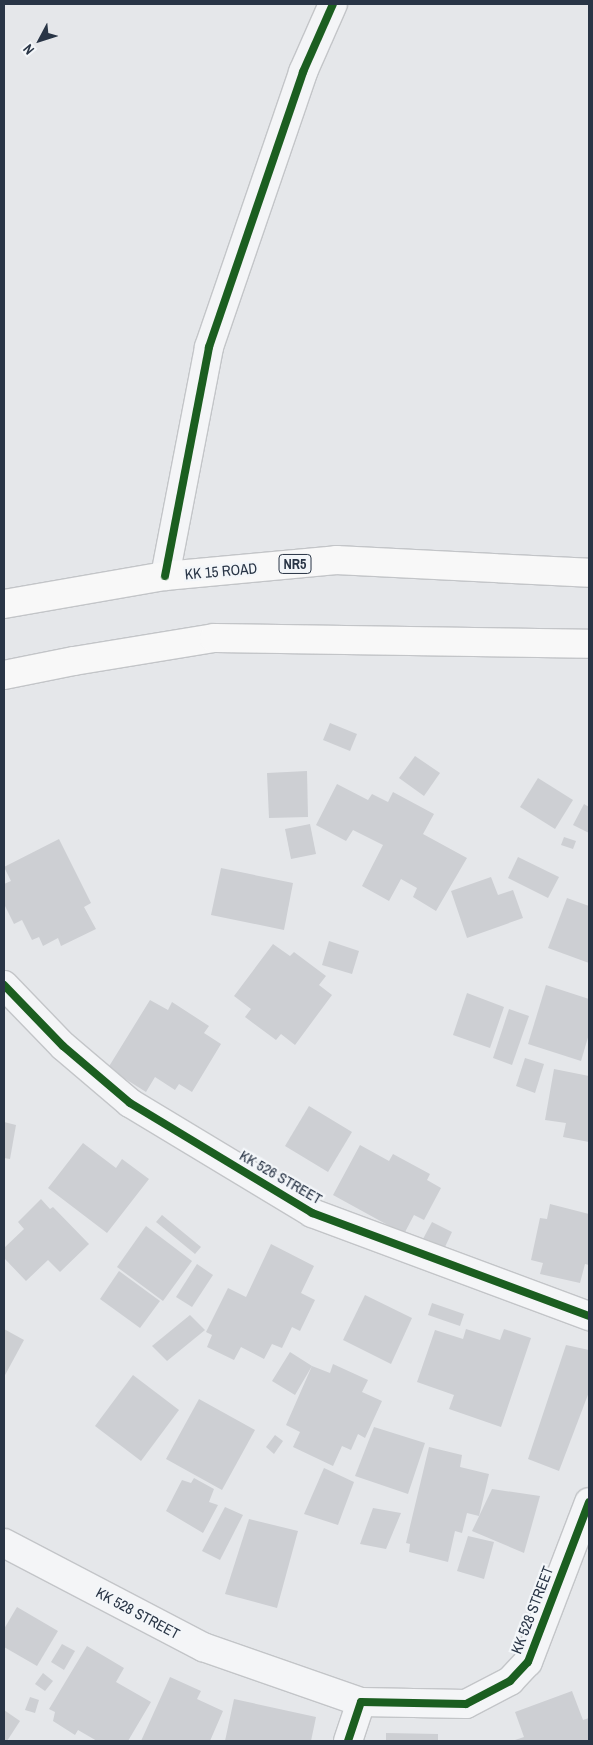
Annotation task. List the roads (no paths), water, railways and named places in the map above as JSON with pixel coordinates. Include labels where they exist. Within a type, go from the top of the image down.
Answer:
[{"type":"highway","name":"KK 15 ROAD","points":[[4,604],[165,576],[336,560],[589,573]]},
{"type":"highway","points":[[4,675],[74,661],[214,638],[589,644]]},
{"type":"street","points":[[165,576],[209,347],[303,72],[333,4]]},
{"type":"street","name":"KK 526 STREET","points":[[4,985],[64,1046],[130,1103],[312,1213],[589,1316]]},
{"type":"street","name":"KK 528 STREET","points":[[4,1543],[203,1647],[361,1702],[466,1704],[510,1681],[528,1662],[589,1502]]},
{"type":"street","points":[[348,1741],[361,1702]]}]
